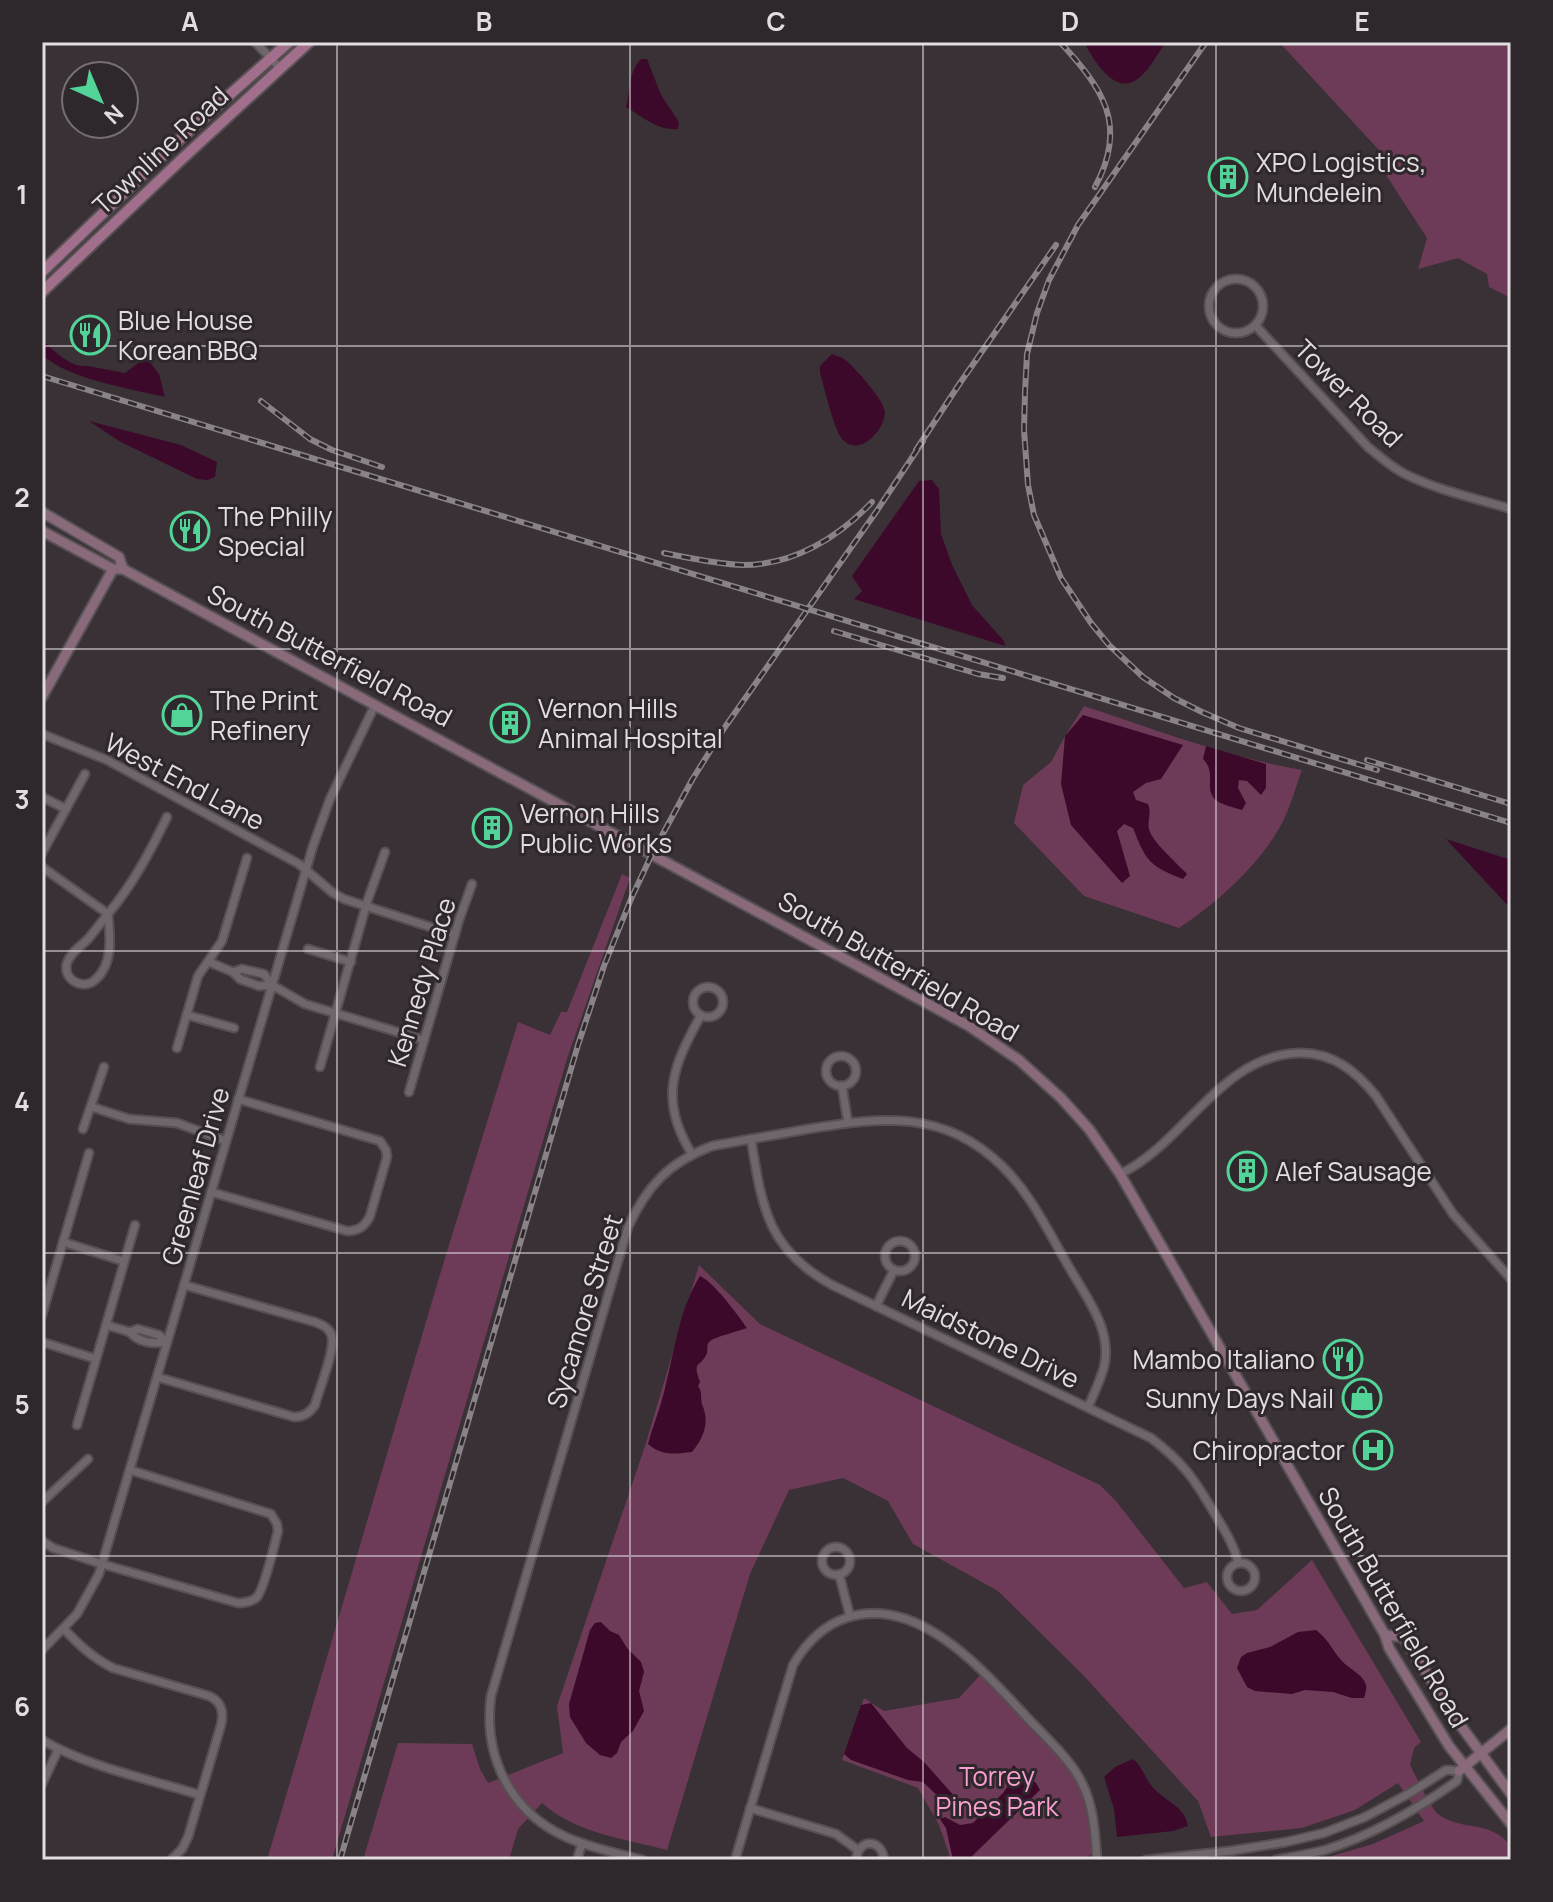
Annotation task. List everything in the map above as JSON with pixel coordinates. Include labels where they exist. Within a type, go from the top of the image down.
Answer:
[{"type":"main road","name":"Townline Road","points":[[42,272],[181,138],[289,42]]},
{"type":"main road","name":"Townline Road","points":[[42,292],[309,42]]},
{"type":"main road","name":"South Butterfield Road","points":[[42,512],[119,557],[118,569]]},
{"type":"main road","name":"South Butterfield Road","points":[[42,531],[375,705],[756,910],[989,1039],[1029,1068],[1072,1109],[1105,1150],[1385,1635],[1389,1648],[1462,1769],[1511,1824]]},
{"type":"main road","points":[[42,697],[118,569]]},
{"type":"main road","points":[[1385,1635],[1403,1637],[1511,1794]]},
{"type":"main road","points":[[1462,1769],[1511,1729]]},
{"type":"street","points":[[255,42],[280,68]]},
{"type":"street","points":[[1242,280],[1258,290],[1264,304],[1256,326],[1244,333],[1232,333],[1215,323],[1209,305],[1217,287],[1225,282],[1242,280]]},
{"type":"street","name":"Tower Road","points":[[1256,326],[1361,440],[1388,464],[1425,483],[1511,509]]},
{"type":"street","name":"Greenleaf Drive","points":[[42,1650],[64,1629],[95,1584],[305,870],[330,799],[375,705]]},
{"type":"street","name":"West End Lane","points":[[42,734],[107,760],[299,864],[333,893],[455,935]]},
{"type":"street","points":[[42,853],[85,774]]},
{"type":"street","points":[[42,797],[66,809]]},
{"type":"street","points":[[42,867],[108,914],[111,937],[105,966],[92,983],[80,984],[71,978],[67,973],[67,962],[108,914],[131,883],[167,817]]},
{"type":"street","points":[[320,1067],[385,852]]},
{"type":"street","points":[[177,1048],[198,976],[222,941],[247,858]]},
{"type":"street","name":"Kennedy Place","points":[[409,1092],[472,884]]},
{"type":"street","points":[[308,949],[351,962]]},
{"type":"street","points":[[209,962],[233,972],[242,969],[264,974],[272,985],[305,1004],[424,1040]]},
{"type":"street","points":[[702,989],[716,990],[722,998],[720,1011],[712,1016],[701,1015],[694,1006],[695,996],[702,989]]},
{"type":"street","points":[[187,1015],[234,1028]]},
{"type":"street","points":[[692,1154],[679,1129],[672,1093],[680,1055],[701,1015]]},
{"type":"street","points":[[1120,1174],[1143,1161],[1250,1065],[1288,1054],[1317,1054],[1340,1063],[1363,1080],[1453,1214],[1511,1279]]},
{"type":"street","points":[[840,1056],[854,1063],[856,1072],[853,1081],[842,1086],[831,1082],[826,1074],[828,1064],[840,1056]]},
{"type":"street","points":[[83,1129],[104,1067]]},
{"type":"street","points":[[842,1086],[848,1123]]},
{"type":"street","points":[[211,1192],[351,1231],[360,1229],[370,1216],[387,1157],[384,1145],[376,1138],[238,1099]]},
{"type":"street","points":[[92,1107],[129,1119],[177,1123],[226,1141]]},
{"type":"street","name":"Sycamore Street","points":[[643,1860],[565,1837],[540,1823],[518,1802],[496,1763],[489,1712],[491,1696],[628,1227],[648,1190],[675,1165],[712,1146],[863,1120],[901,1120],[944,1130],[965,1139],[1003,1167],[1020,1187],[1099,1319],[1106,1345],[1105,1366],[1088,1407]]},
{"type":"street","name":"Maidstone Drive","points":[[751,1139],[766,1214],[787,1250],[801,1264],[816,1276],[876,1306],[1151,1438],[1174,1455],[1191,1474],[1234,1547],[1238,1562]]},
{"type":"street","points":[[42,1315],[89,1153]]},
{"type":"street","points":[[77,1425],[135,1225]]},
{"type":"street","points":[[63,1242],[123,1261]]},
{"type":"street","points":[[894,1243],[908,1243],[916,1255],[913,1265],[905,1271],[894,1270],[885,1259],[887,1249],[894,1243]]},
{"type":"street","points":[[876,1306],[894,1270]]},
{"type":"street","points":[[157,1377],[300,1417],[312,1410],[332,1346],[331,1335],[324,1326],[184,1285]]},
{"type":"street","points":[[106,1325],[130,1332],[138,1329],[159,1335],[166,1342]]},
{"type":"street","points":[[42,1342],[96,1359]]},
{"type":"street","points":[[42,1502],[88,1459]]},
{"type":"street","points":[[42,1541],[53,1548],[102,1564],[218,1597],[244,1604],[255,1599],[278,1528],[271,1514],[130,1470]]},
{"type":"street","name":"Maidstone Drive","points":[[1238,1562],[1248,1563],[1256,1574],[1248,1590],[1230,1586],[1227,1577],[1230,1568],[1238,1562]]},
{"type":"street","points":[[839,1574],[850,1616]]},
{"type":"street","points":[[735,1860],[793,1665],[808,1642],[824,1629],[850,1616],[868,1613],[907,1618],[926,1627],[988,1675],[1076,1772],[1088,1796],[1097,1860]]},
{"type":"street","points":[[64,1629],[98,1661],[215,1698],[222,1708],[224,1715],[188,1837],[171,1860]]},
{"type":"street","points":[[42,1740],[58,1750],[90,1762],[200,1795]]},
{"type":"street","points":[[42,1784],[58,1750]]},
{"type":"street","points":[[1146,1860],[1178,1859],[1324,1833],[1365,1817],[1446,1770],[1462,1769],[1457,1781],[1383,1826],[1323,1850],[1276,1860]]},
{"type":"street","points":[[750,1808],[836,1834],[858,1850]]},
{"type":"street","points":[[577,1860],[582,1843]]},
{"type":"street","points":[[856,1860],[858,1850],[866,1844],[875,1844],[882,1851],[884,1860]]},
{"type":"green space","points":[[1279,42],[1511,42],[1511,298],[1489,287],[1487,274],[1458,258],[1418,269],[1427,238],[1386,175],[1390,162]]},
{"type":"green space","points":[[1084,706],[1219,750],[1302,770],[1285,817],[1266,849],[1225,893],[1179,928],[1084,896],[1014,823],[1023,785],[1051,762]]},
{"type":"green space","points":[[622,874],[630,878],[567,1059],[332,1860],[267,1860],[518,1022],[550,1035],[561,1012],[567,1012]]},
{"type":"green space","points":[[699,1265],[760,1324],[1100,1485],[1184,1588],[1207,1582],[1232,1614],[1257,1610],[1312,1560],[1421,1742],[1414,1748],[1410,1765],[1431,1805],[1447,1819],[1494,1832],[1503,1838],[1511,1846],[1511,1860],[1318,1860],[1373,1844],[1424,1821],[1398,1783],[1355,1810],[1302,1828],[1211,1837],[1198,1801],[1083,1675],[998,1591],[913,1544],[888,1501],[843,1478],[789,1490],[750,1574],[667,1850],[585,1828],[542,1803],[518,1829],[509,1860],[363,1860],[398,1743],[472,1744],[488,1783],[563,1753],[557,1706],[645,1446]]},
{"type":"green space","name":"Torrey Pines Park","points":[[981,1674],[1066,1765],[1077,1782],[1091,1832],[1092,1853],[1085,1860],[951,1860],[939,1825],[918,1788],[842,1760],[864,1698],[884,1711],[959,1698]]},
{"type":"shaded area","points":[[1084,42],[1166,42],[1139,78],[1122,83],[1106,74]]},
{"type":"shaded area","points":[[641,59],[647,59],[661,95],[679,122],[678,129],[657,126],[626,107],[632,75]]},
{"type":"shaded area","points":[[42,340],[63,358],[81,366],[125,373],[146,357],[159,374],[165,397],[68,371],[42,355]]},
{"type":"shaded area","points":[[832,354],[854,368],[884,408],[884,420],[880,427],[863,444],[849,444],[842,439],[832,417],[820,366]]},
{"type":"shaded area","points":[[89,421],[181,445],[217,462],[215,477],[197,479],[119,441]]},
{"type":"shaded area","points":[[932,480],[939,489],[941,534],[953,567],[972,605],[1005,646],[854,599],[862,591],[852,576],[919,481]]},
{"type":"shaded area","points":[[1083,715],[1183,745],[1161,779],[1146,783],[1133,792],[1136,800],[1148,804],[1151,834],[1187,874],[1183,879],[1150,861],[1133,828],[1124,824],[1117,831],[1130,876],[1122,883],[1071,825],[1061,784],[1065,736]]},
{"type":"shaded area","points":[[1206,746],[1266,764],[1266,788],[1261,795],[1247,781],[1239,780],[1238,788],[1246,803],[1242,810],[1217,801],[1211,791],[1209,770],[1203,759]]},
{"type":"shaded area","points":[[1446,839],[1511,860],[1511,909]]},
{"type":"shaded area","points":[[700,1276],[718,1291],[747,1328],[710,1341],[707,1353],[697,1367],[706,1422],[704,1432],[692,1452],[674,1454],[648,1444],[686,1304]]},
{"type":"shaded area","points":[[601,1622],[619,1635],[641,1662],[644,1672],[639,1691],[644,1711],[633,1731],[611,1758],[600,1755],[586,1743],[570,1717],[569,1704],[590,1630],[595,1623]]},
{"type":"shaded area","points":[[1316,1630],[1364,1681],[1364,1698],[1305,1690],[1292,1694],[1255,1691],[1247,1687],[1237,1668],[1241,1657],[1270,1647],[1298,1632]]},
{"type":"shaded area","points":[[871,1703],[959,1805],[954,1808],[944,1802],[923,1782],[908,1780],[851,1760],[844,1754],[861,1705]]},
{"type":"shaded area","points":[[1133,1759],[1156,1790],[1183,1813],[1188,1826],[1173,1831],[1117,1837],[1114,1809],[1104,1777],[1115,1767]]},
{"type":"shaded area","points":[[1013,1765],[1036,1783],[1040,1790],[968,1860],[953,1860],[946,1828],[940,1819],[945,1817],[960,1825],[973,1823],[1010,1783]]},
{"type":"railway","points":[[1060,42],[1088,75],[1106,108],[1110,144],[1095,187]]},
{"type":"railway","points":[[1206,42],[1078,225],[1049,280],[1027,354],[1024,430],[1028,485],[1034,515],[1061,578],[1091,623],[1143,677],[1174,698],[1239,728],[1377,770]]},
{"type":"railway","points":[[916,450],[1056,245]]},
{"type":"railway","points":[[42,376],[1511,823]]},
{"type":"railway","points":[[261,401],[310,439],[382,467]]},
{"type":"railway","points":[[340,1860],[578,1045],[604,966],[631,899],[692,780],[725,727],[923,441]]},
{"type":"railway","points":[[664,553],[743,565],[780,560],[830,537],[872,502]]},
{"type":"railway","points":[[834,631],[978,674],[1003,678]]},
{"type":"railway","points":[[1367,760],[1511,804]]},
{"type":"place","name":"XPO Logistics, Mundelein","points":[[1228,177]]},
{"type":"place","name":"Blue House Korean BBQ","points":[[90,335]]},
{"type":"place","name":"The Philly Special","points":[[190,531]]},
{"type":"place","name":"The Print Refinery","points":[[182,715]]},
{"type":"place","name":"Vernon Hills Animal Hospital","points":[[510,723]]},
{"type":"place","name":"Vernon Hills Public Works","points":[[492,828]]},
{"type":"place","name":"Alef Sausage","points":[[1247,1171]]},
{"type":"place","name":"Mambo Italiano","points":[[1343,1359]]},
{"type":"place","name":"Sunny Days Nail","points":[[1362,1398]]},
{"type":"place","name":"Chiropractor","points":[[1373,1450]]}]
